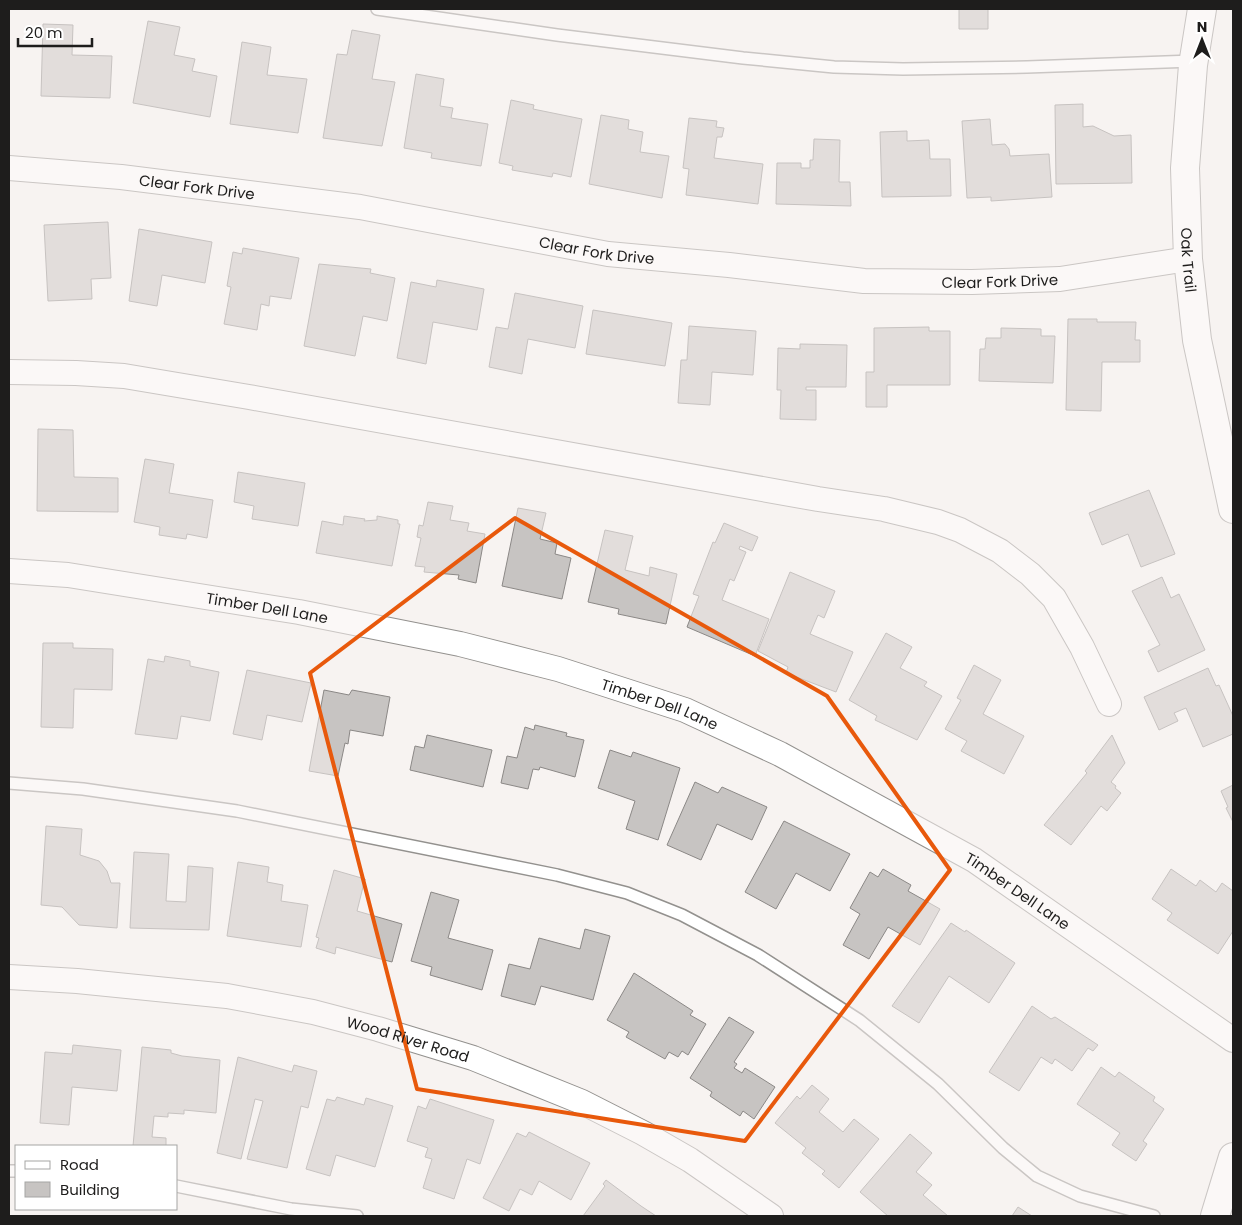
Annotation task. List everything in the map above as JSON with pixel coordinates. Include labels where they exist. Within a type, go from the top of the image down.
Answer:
[{"type":"street","name":"Oak Trail","points":[[1202,9],[1193,61],[1185,168],[1188,259],[1198,340],[1233,509]]},
{"type":"street","name":"Clear Fork Drive","points":[[9,168],[121,177],[360,207],[608,254],[729,265],[864,281],[972,282],[1060,279],[1188,259]]},
{"type":"street","points":[[9,372],[124,376],[818,499],[884,509],[938,522],[960,530],[1000,551],[1030,574],[1054,598],[1082,647],[1109,704]]},
{"type":"street","name":"Timber Dell Lane","points":[[9,571],[68,575],[289,611],[450,642],[558,669],[685,710],[780,754],[974,860],[1233,1040]]},
{"type":"street","name":"Wood River Road","points":[[9,978],[77,981],[227,996],[313,1012],[378,1029],[473,1058],[582,1102],[643,1133],[690,1160],[771,1216]]},
{"type":"street","points":[[1215,1216],[1233,1157]]},
{"type":"lane","points":[[377,9],[557,35],[743,58],[834,67],[902,69],[1027,67],[1193,61]]},
{"type":"lane","points":[[9,783],[83,789],[237,811],[557,875],[627,893],[682,915],[758,955],[859,1020],[938,1084],[1003,1148],[1037,1176],[1080,1196],[1154,1216]]},
{"type":"lane","points":[[178,1186],[291,1209],[357,1216]]},
{"type":"highlighted area","points":[[515,518],[827,696],[950,870],[745,1141],[417,1089],[310,673]]},
{"type":"building","points":[[959,9],[988,9],[988,29],[959,29]]},
{"type":"building","points":[[148,21],[180,27],[174,55],[195,59],[192,71],[217,76],[210,117],[133,103]]},
{"type":"building","points":[[43,24],[73,25],[72,55],[112,56],[110,98],[41,96]]},
{"type":"building","points":[[352,30],[380,35],[372,79],[395,82],[382,146],[323,138],[337,54],[347,55]]},
{"type":"building","points":[[242,42],[271,47],[267,75],[307,79],[298,133],[230,124]]},
{"type":"building","points":[[416,74],[444,79],[440,106],[453,108],[451,118],[488,124],[481,166],[431,158],[432,153],[404,148]]},
{"type":"building","points":[[511,100],[534,105],[533,109],[582,119],[571,177],[553,173],[552,177],[512,170],[513,166],[499,163]]},
{"type":"building","points":[[1083,104],[1083,127],[1093,126],[1114,136],[1131,135],[1132,183],[1056,184],[1055,105]]},
{"type":"building","points":[[601,115],[629,120],[628,129],[643,132],[640,152],[669,156],[662,198],[589,184]]},
{"type":"building","points":[[689,118],[717,121],[716,127],[724,128],[722,137],[717,137],[714,158],[763,164],[758,204],[686,195],[689,169],[683,168]]},
{"type":"building","points":[[990,119],[992,145],[1005,144],[1009,149],[1010,156],[1049,154],[1052,197],[991,201],[991,197],[967,198],[962,121]]},
{"type":"building","points":[[907,131],[907,141],[929,140],[930,159],[950,159],[951,196],[882,197],[880,132]]},
{"type":"building","points":[[814,139],[840,140],[839,182],[850,182],[851,206],[776,204],[777,163],[801,163],[801,168],[810,168],[810,160],[813,160]]},
{"type":"building","points":[[108,222],[111,278],[91,279],[92,299],[48,301],[44,225]]},
{"type":"building","points":[[139,229],[212,242],[205,283],[162,275],[157,306],[129,301]]},
{"type":"building","points":[[243,248],[299,258],[291,299],[270,296],[269,306],[261,304],[257,330],[224,324],[231,287],[227,286],[233,252],[242,254]]},
{"type":"building","points":[[319,264],[371,269],[370,273],[395,278],[387,321],[363,316],[355,356],[304,346]]},
{"type":"building","points":[[437,280],[484,289],[477,330],[433,322],[426,364],[397,358],[411,282],[436,287]]},
{"type":"building","points":[[515,293],[583,306],[575,348],[528,339],[522,374],[489,367],[496,327],[508,329]]},
{"type":"building","points":[[593,310],[672,323],[665,366],[586,354]]},
{"type":"building","points":[[1068,319],[1097,319],[1097,322],[1136,322],[1135,340],[1140,340],[1140,362],[1102,362],[1101,411],[1066,410]]},
{"type":"building","points":[[689,326],[756,331],[753,375],[712,372],[710,405],[678,403],[681,360],[687,360]]},
{"type":"building","points":[[929,327],[929,331],[950,331],[950,385],[887,385],[887,407],[866,407],[866,372],[874,372],[874,328]]},
{"type":"building","points":[[1001,328],[1041,329],[1041,336],[1055,336],[1053,383],[979,381],[980,349],[985,349],[986,338],[1001,338]]},
{"type":"building","points":[[800,344],[847,345],[846,387],[806,387],[806,390],[816,390],[816,420],[780,419],[781,390],[777,390],[778,348],[800,349]]},
{"type":"building","points":[[38,429],[73,430],[74,477],[118,478],[118,512],[37,511]]},
{"type":"building","points":[[145,459],[174,464],[169,493],[213,500],[207,538],[187,534],[186,539],[159,535],[160,527],[134,522]]},
{"type":"building","points":[[238,472],[305,483],[298,526],[252,519],[254,506],[234,502]]},
{"type":"building","points":[[1149,490],[1175,554],[1141,567],[1128,534],[1102,545],[1089,513]]},
{"type":"building","points":[[428,502],[453,506],[450,520],[469,523],[467,531],[485,534],[476,583],[458,579],[459,575],[424,572],[425,567],[415,566],[421,538],[417,537],[419,525],[423,526]]},
{"type":"building","points":[[518,508],[546,513],[540,539],[557,543],[555,554],[571,558],[562,599],[502,586]]},
{"type":"building","points":[[344,516],[365,519],[364,521],[377,520],[377,516],[398,520],[398,524],[400,524],[392,566],[316,553],[322,521],[343,525]]},
{"type":"building","points":[[724,523],[758,537],[752,551],[740,546],[739,549],[746,552],[734,581],[730,579],[722,600],[769,619],[755,656],[687,627],[699,596],[693,594],[713,542],[715,543]]},
{"type":"building","points":[[605,530],[633,536],[625,570],[649,576],[650,567],[677,574],[666,624],[618,614],[619,609],[588,602]]},
{"type":"building","points":[[790,572],[835,591],[824,618],[818,615],[810,634],[853,652],[836,692],[786,673],[788,667],[758,651]]},
{"type":"building","points":[[1162,577],[1171,598],[1179,594],[1205,650],[1158,672],[1148,651],[1160,645],[1132,591]]},
{"type":"building","points":[[886,633],[912,647],[900,668],[927,682],[924,686],[942,696],[917,740],[875,720],[877,716],[849,700]]},
{"type":"building","points":[[43,643],[73,643],[73,648],[113,649],[112,690],[74,689],[73,728],[41,727]]},
{"type":"building","points":[[165,656],[190,661],[190,666],[219,672],[210,721],[181,716],[177,739],[135,734],[148,659],[164,662]]},
{"type":"building","points":[[974,665],[1001,680],[983,714],[1024,736],[1004,774],[961,751],[967,741],[945,729],[961,700],[957,698]]},
{"type":"building","points":[[1208,668],[1216,686],[1219,685],[1233,716],[1233,734],[1203,747],[1186,708],[1174,713],[1178,721],[1159,730],[1144,697]]},
{"type":"building","points":[[247,670],[311,683],[302,722],[267,715],[262,740],[233,734]]},
{"type":"building","points":[[324,690],[349,695],[352,690],[390,697],[383,736],[350,730],[348,744],[345,743],[338,776],[309,771]]},
{"type":"building","points":[[535,725],[567,733],[566,736],[584,740],[575,777],[540,767],[539,770],[533,769],[528,789],[501,783],[507,756],[517,758],[525,727],[534,730]]},
{"type":"building","points":[[427,735],[492,750],[483,787],[410,770],[415,746],[424,748]]},
{"type":"building","points":[[1112,735],[1125,763],[1111,782],[1121,793],[1107,811],[1101,806],[1071,845],[1044,825],[1087,773],[1085,771]]},
{"type":"building","points":[[610,750],[631,757],[633,752],[680,768],[658,840],[626,829],[635,801],[598,788]]},
{"type":"building","points":[[695,782],[718,793],[722,787],[767,807],[752,840],[717,824],[701,860],[667,845]]},
{"type":"building","points":[[1233,785],[1233,822],[1221,791]]},
{"type":"building","points":[[784,821],[850,854],[830,891],[796,873],[776,909],[745,892]]},
{"type":"building","points":[[46,826],[82,829],[80,855],[99,861],[107,871],[111,883],[120,883],[117,928],[79,925],[62,907],[41,905]]},
{"type":"building","points":[[134,852],[169,854],[166,901],[186,902],[188,866],[213,868],[209,930],[130,928]]},
{"type":"building","points":[[238,862],[269,867],[267,882],[283,885],[281,901],[308,905],[301,947],[227,936]]},
{"type":"building","points":[[883,869],[911,885],[908,891],[940,909],[920,945],[888,927],[869,959],[843,945],[860,914],[850,908],[870,872],[878,877]]},
{"type":"building","points":[[1171,869],[1196,886],[1200,880],[1216,892],[1222,883],[1233,891],[1233,931],[1218,954],[1167,920],[1172,913],[1152,899]]},
{"type":"building","points":[[334,870],[365,879],[357,911],[402,924],[392,962],[336,947],[335,954],[316,948],[319,938],[316,937]]},
{"type":"building","points":[[431,892],[459,900],[448,938],[493,950],[482,990],[430,975],[432,967],[411,961]]},
{"type":"building","points":[[951,923],[965,932],[966,930],[1015,963],[989,1003],[949,976],[919,1023],[892,1006]]},
{"type":"building","points":[[585,929],[610,936],[593,1000],[541,986],[535,1005],[501,996],[509,964],[530,969],[539,938],[580,949]]},
{"type":"building","points":[[634,973],[693,1011],[690,1015],[706,1024],[688,1055],[682,1051],[678,1057],[669,1052],[665,1059],[626,1037],[629,1032],[607,1020]]},
{"type":"building","points":[[1032,1006],[1051,1019],[1055,1017],[1098,1045],[1093,1051],[1088,1048],[1072,1071],[1055,1059],[1052,1064],[1041,1057],[1019,1091],[989,1072]]},
{"type":"building","points":[[729,1017],[754,1032],[734,1062],[737,1064],[734,1068],[742,1073],[745,1068],[775,1087],[754,1119],[743,1111],[740,1116],[710,1096],[712,1092],[690,1078]]},
{"type":"building","points":[[73,1045],[121,1050],[117,1091],[72,1087],[69,1125],[40,1123],[45,1052],[72,1054]]},
{"type":"building","points":[[142,1047],[171,1050],[171,1053],[182,1056],[220,1060],[216,1113],[184,1110],[184,1114],[168,1113],[168,1117],[154,1116],[152,1137],[166,1138],[166,1145],[133,1145]]},
{"type":"building","points":[[238,1057],[292,1072],[294,1065],[317,1071],[308,1108],[301,1106],[287,1168],[247,1159],[263,1101],[255,1099],[241,1159],[217,1153]]},
{"type":"building","points":[[1101,1067],[1115,1077],[1119,1072],[1155,1097],[1153,1101],[1164,1109],[1143,1141],[1147,1144],[1136,1161],[1112,1145],[1120,1133],[1077,1104]]},
{"type":"building","points":[[812,1085],[829,1099],[819,1112],[843,1132],[854,1119],[879,1139],[839,1188],[822,1174],[825,1171],[802,1153],[806,1148],[775,1123],[797,1096],[800,1099]]},
{"type":"building","points":[[337,1097],[364,1105],[366,1098],[393,1106],[375,1167],[336,1155],[330,1176],[306,1169],[327,1099],[335,1101]]},
{"type":"building","points":[[430,1099],[494,1120],[480,1164],[467,1159],[454,1199],[423,1188],[432,1159],[425,1157],[428,1148],[407,1141],[418,1106],[426,1109]]},
{"type":"building","points":[[529,1132],[590,1163],[571,1200],[539,1181],[532,1195],[520,1189],[509,1211],[483,1198],[517,1133],[526,1137]]},
{"type":"building","points":[[910,1134],[932,1153],[916,1172],[932,1185],[923,1195],[948,1216],[888,1216],[860,1192]]},
{"type":"building","points":[[606,1180],[656,1216],[583,1216],[605,1186],[603,1184]]},
{"type":"building","points":[[1018,1207],[1032,1216],[1012,1216]]}]
